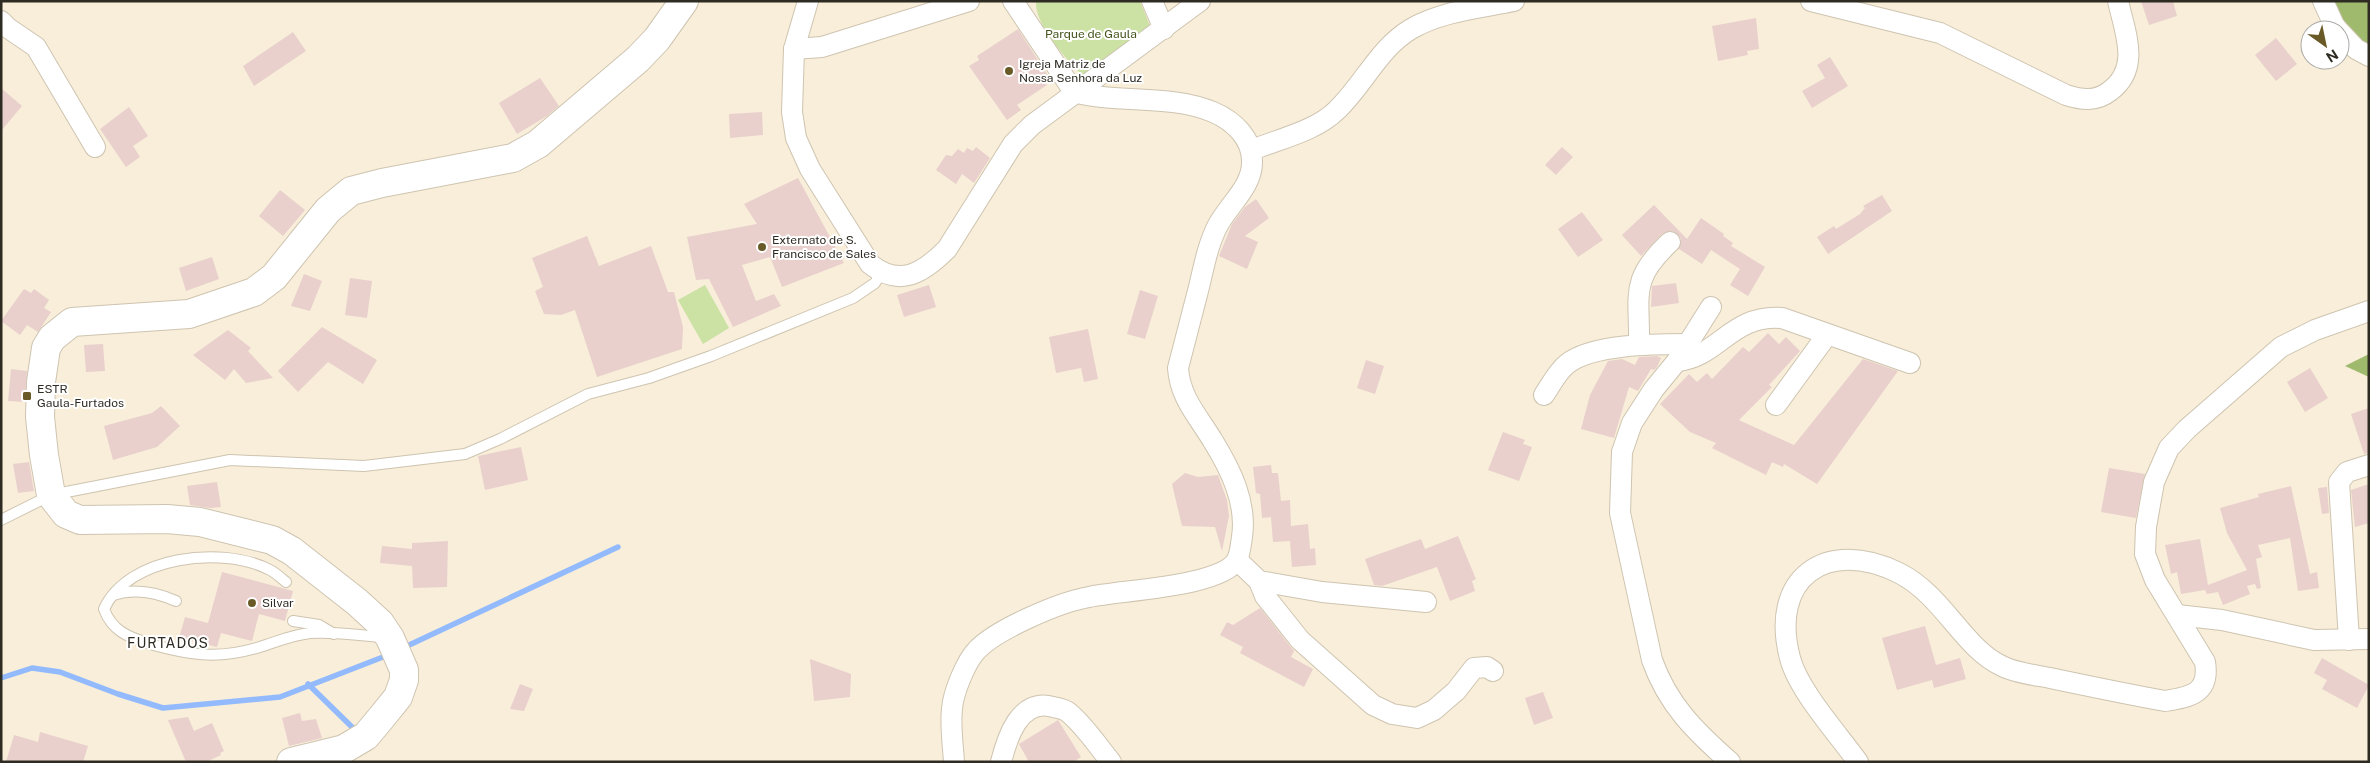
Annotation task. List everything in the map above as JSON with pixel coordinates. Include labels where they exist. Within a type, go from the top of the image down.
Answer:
[{"type":"main road","points":[[291,762],[344,750],[366,736],[398,697],[404,680],[404,670],[391,640],[380,623],[357,602],[292,551],[272,540],[200,522],[167,519],[80,520],[66,514],[51,495],[40,416],[41,382],[46,348],[61,328],[72,322],[189,314],[254,292],[274,278],[328,210],[351,191],[382,183],[513,158],[538,144],[638,59],[657,38],[684,1]]},
{"type":"street","points":[[808,1],[794,49],[792,112],[796,138],[810,169],[870,264],[881,273],[896,277],[914,274],[932,263],[946,249],[1014,144],[1032,125],[1074,92],[1200,1]]},
{"type":"street","points":[[794,49],[822,47],[969,1]]},
{"type":"street","points":[[954,762],[952,708],[962,676],[976,651],[996,634],[1087,597],[1197,581],[1220,573],[1237,560],[1242,536],[1240,502],[1233,476],[1213,441],[1185,400],[1179,383],[1178,368],[1209,245],[1218,225],[1250,175],[1252,150],[1244,136],[1232,122],[1212,112],[1176,103],[1092,97],[1074,92],[1013,1]]},
{"type":"street","points":[[1152,1],[1164,28]]},
{"type":"street","points":[[1252,150],[1310,127],[1336,111],[1381,54],[1411,29],[1446,14],[1514,1]]},
{"type":"street","points":[[1811,1],[1940,33],[2051,88],[2085,100],[2104,96],[2118,86],[2128,70],[2129,50],[2118,1]]},
{"type":"street","points":[[2323,1],[2332,20]]},
{"type":"street","points":[[1,21],[36,47],[95,148]]},
{"type":"street","points":[[2350,42],[2369,56]]},
{"type":"street","points":[[1639,344],[1638,290],[1653,258],[1670,242]]},
{"type":"street","points":[[1711,307],[1632,423],[1622,452],[1620,513],[1652,660],[1659,681],[1669,698],[1696,733],[1730,762]]},
{"type":"street","points":[[1858,762],[1806,691],[1790,660],[1784,628],[1791,597],[1800,578],[1817,565],[1837,559],[1855,561],[1899,573],[1932,595],[1978,649],[2002,667],[2165,701],[2187,698],[2202,688],[2207,676],[2205,662],[2155,580],[2145,554],[2146,527],[2154,482],[2169,448],[2187,428],[2281,348],[2314,330],[2369,311]]},
{"type":"street","points":[[1544,395],[1566,364],[1578,358],[1639,344],[1682,352],[1688,360],[1703,353],[1732,332],[1765,317],[1782,318],[1910,363]]},
{"type":"street","points":[[1776,405],[1827,335]]},
{"type":"street","points":[[2349,640],[2339,482],[2347,472],[2369,465]]},
{"type":"street","points":[[1237,560],[1260,581],[1265,596],[1300,640],[1373,705],[1392,714],[1417,718],[1434,710],[1456,691],[1474,668],[1487,667],[1494,672]]},
{"type":"street","points":[[1260,581],[1322,592],[1426,602]]},
{"type":"street","points":[[2177,615],[2222,620],[2314,640],[2369,639]]},
{"type":"street","points":[[1001,762],[1008,737],[1017,720],[1031,709],[1046,705],[1066,710],[1083,726],[1111,762]]},
{"type":"lane","points":[[1,520],[51,495],[230,460],[364,466],[465,454],[500,439],[588,394],[649,378],[711,356],[853,298],[875,283],[881,273]]},
{"type":"lane","points":[[286,582],[270,570],[221,558],[196,558],[166,562],[145,570],[122,584],[110,596],[104,608],[109,621],[119,632],[185,654],[208,656],[266,645],[285,637],[312,633],[391,640]]},
{"type":"lane","points":[[110,596],[126,590],[146,592],[176,601]]},
{"type":"lane","points":[[293,621],[319,625],[330,629],[335,634]]},
{"type":"green space","name":"Parque de Gaula","points":[[1036,1],[1140,1],[1150,26],[1146,34],[1088,76],[1082,75],[1060,51],[1045,30],[1040,20]]},
{"type":"green space","points":[[2330,1],[2369,1],[2369,56],[2356,49],[2350,38],[2350,20],[2340,20]]},
{"type":"green space","points":[[705,285],[729,328],[703,344],[678,300]]},
{"type":"green space","points":[[2369,354],[2369,377],[2345,366]]},
{"type":"building","points":[[2141,1],[2173,1],[2177,16],[2149,25]]},
{"type":"building","points":[[1756,18],[1759,49],[1747,51],[1748,55],[1718,61],[1712,26]]},
{"type":"building","name":"Igreja Matriz de Nossa Senhora da Luz","points":[[1018,29],[1049,77],[1043,81],[1047,85],[1017,105],[1021,110],[1007,120],[969,66],[979,60],[977,56]]},
{"type":"building","points":[[293,32],[306,51],[254,86],[243,66]]},
{"type":"building","points":[[2276,38],[2297,64],[2276,81],[2255,55]]},
{"type":"building","points":[[1830,57],[1848,86],[1812,108],[1802,91],[1825,78],[1817,65]]},
{"type":"building","points":[[540,78],[559,106],[547,116],[517,134],[499,103]]},
{"type":"building","points":[[1,88],[22,106],[1,131]]},
{"type":"building","points":[[129,107],[148,136],[133,146],[140,157],[126,167],[100,129]]},
{"type":"building","points":[[762,112],[763,135],[730,138],[729,114]]},
{"type":"building","points":[[976,147],[990,158],[974,183],[962,174],[956,184],[936,170],[946,155],[952,156],[958,149],[964,153],[967,148],[973,151]]},
{"type":"building","points":[[1562,147],[1573,157],[1556,175],[1545,165]]},
{"type":"building","name":"Externato de S. Francisco de Sales","points":[[798,178],[844,263],[782,287],[770,257],[742,265],[756,301],[774,294],[781,306],[733,327],[709,279],[696,280],[687,237],[757,224],[744,204]]},
{"type":"building","points":[[280,190],[305,210],[283,236],[259,216]]},
{"type":"building","points":[[1882,195],[1892,211],[1828,254],[1817,237],[1834,226],[1836,229],[1860,214],[1865,208],[1863,206]]},
{"type":"building","points":[[1256,199],[1269,218],[1245,236],[1258,242],[1247,269],[1219,256],[1232,224],[1245,207]]},
{"type":"building","points":[[1654,205],[1687,239],[1701,218],[1724,234],[1723,236],[1733,243],[1731,246],[1765,267],[1748,296],[1730,285],[1740,269],[1711,250],[1702,264],[1679,249],[1681,238],[1673,231],[1662,234],[1641,256],[1622,235]]},
{"type":"building","points":[[1582,212],[1603,240],[1578,257],[1558,229]]},
{"type":"building","points":[[587,236],[599,266],[651,246],[668,292],[674,292],[683,327],[682,349],[597,377],[575,310],[561,315],[544,314],[535,291],[543,287],[532,258]]},
{"type":"building","points":[[212,257],[219,279],[186,291],[179,268]]},
{"type":"building","points":[[304,274],[322,281],[310,311],[291,306]]},
{"type":"building","points":[[350,278],[372,281],[367,318],[345,315]]},
{"type":"building","points":[[1676,283],[1679,303],[1651,307],[1652,286]]},
{"type":"building","points":[[929,285],[936,307],[904,317],[897,295]]},
{"type":"building","points":[[24,289],[31,293],[34,289],[49,300],[44,308],[51,312],[38,332],[27,325],[20,335],[1,321]]},
{"type":"building","points":[[1140,290],[1158,296],[1145,339],[1127,334]]},
{"type":"building","points":[[322,327],[377,360],[363,384],[328,362],[298,392],[278,371]]},
{"type":"building","points":[[1088,329],[1098,379],[1084,382],[1081,368],[1056,373],[1049,337]]},
{"type":"building","points":[[228,330],[251,348],[248,351],[273,378],[246,383],[234,369],[225,380],[193,355]]},
{"type":"building","points":[[1768,333],[1779,344],[1786,337],[1800,351],[1769,385],[1772,387],[1739,420],[1794,445],[1863,359],[1898,371],[1817,484],[1784,464],[1783,467],[1772,462],[1766,475],[1712,448],[1716,443],[1690,432],[1660,404],[1689,374],[1697,382],[1707,373],[1712,379],[1743,347],[1749,352]]},
{"type":"building","points":[[103,344],[105,371],[86,372],[84,345]]},
{"type":"building","points":[[1657,356],[1661,358],[1657,367],[1654,370],[1651,369],[1638,391],[1629,387],[1614,438],[1581,429],[1590,395],[1608,361],[1622,359],[1635,365],[1639,357]]},
{"type":"building","points":[[1366,360],[1384,366],[1375,394],[1357,388]]},
{"type":"building","points":[[2310,368],[2328,398],[2305,412],[2287,382]]},
{"type":"building","points":[[11,369],[27,371],[25,402],[8,401]]},
{"type":"building","points":[[161,406],[180,426],[157,447],[113,460],[104,426],[152,413]]},
{"type":"building","points":[[2369,408],[2369,453],[2364,454],[2351,414]]},
{"type":"building","points":[[1503,432],[1525,440],[1523,444],[1532,447],[1519,481],[1488,470]]},
{"type":"building","points":[[521,447],[528,480],[485,490],[478,456]]},
{"type":"building","points":[[29,462],[34,491],[18,493],[13,464]]},
{"type":"building","points":[[1271,465],[1272,473],[1278,473],[1281,501],[1290,500],[1291,526],[1308,524],[1310,549],[1315,548],[1316,565],[1292,567],[1290,541],[1273,542],[1271,517],[1262,518],[1260,494],[1256,493],[1253,467]]},
{"type":"building","points":[[2109,468],[2145,474],[2136,518],[2101,512]]},
{"type":"building","points":[[1185,473],[1198,477],[1218,475],[1227,500],[1229,516],[1222,551],[1215,527],[1182,526],[1172,484]]},
{"type":"building","points":[[217,482],[221,507],[210,508],[190,505],[187,486]]},
{"type":"building","points":[[2369,484],[2369,523],[2355,527],[2351,490]]},
{"type":"building","points":[[2291,486],[2310,574],[2317,572],[2319,588],[2298,591],[2290,538],[2258,545],[2262,557],[2256,559],[2261,588],[2257,589],[2255,584],[2247,586],[2250,594],[2223,605],[2218,592],[2207,594],[2205,590],[2181,594],[2177,572],[2171,574],[2165,545],[2200,539],[2208,585],[2247,570],[2227,533],[2220,508],[2259,497],[2258,494]]},
{"type":"building","points":[[2327,487],[2329,513],[2322,514],[2318,488]]},
{"type":"building","points":[[1458,536],[1476,579],[1472,581],[1475,591],[1450,601],[1437,567],[1382,586],[1374,585],[1365,559],[1421,539],[1425,549]]},
{"type":"building","points":[[448,541],[447,587],[413,588],[412,566],[380,563],[382,546],[412,549],[412,543]]},
{"type":"building","name":"Silvar","points":[[222,572],[293,591],[285,621],[259,614],[252,641],[221,633],[217,647],[179,638],[185,617],[208,623]]},
{"type":"building","points":[[1260,608],[1294,651],[1291,657],[1313,669],[1304,687],[1240,653],[1243,647],[1220,635],[1227,622],[1233,625]]},
{"type":"building","points":[[1925,626],[1936,665],[1960,658],[1966,679],[1934,688],[1932,680],[1897,690],[1882,638]]},
{"type":"building","points":[[2322,658],[2369,685],[2357,708],[2322,689],[2327,680],[2314,673]]},
{"type":"building","points":[[810,659],[851,674],[850,697],[814,701]]},
{"type":"building","points":[[520,684],[533,689],[524,711],[510,709]]},
{"type":"building","points":[[1543,692],[1553,718],[1534,725],[1525,698]]},
{"type":"building","points":[[300,713],[302,721],[316,719],[322,738],[289,746],[282,718]]},
{"type":"building","points":[[188,717],[194,731],[212,723],[224,751],[220,753],[221,755],[206,762],[186,762],[168,720]]},
{"type":"building","points":[[1058,720],[1081,757],[1073,762],[1029,762],[1019,744]]},
{"type":"building","points":[[40,732],[88,746],[83,762],[6,762],[14,735],[38,742]]},
{"type":"waterway","points":[[407,646],[618,547]]},
{"type":"waterway","points":[[1,678],[32,668],[60,672],[118,694],[163,708],[280,697],[383,657]]},
{"type":"waterway","points":[[308,684],[353,728]]},
{"type":"place","name":"Igreja Matriz de Nossa Senhora da Luz","points":[[1009,71]]},
{"type":"place","name":"Externato de S. Francisco de Sales","points":[[762,247]]},
{"type":"place","name":"ESTR Gaula-Furtados","points":[[27,396]]},
{"type":"place","name":"Silvar","points":[[252,603]]},
{"type":"district","name":"FURTADOS","points":[[168,643]]}]
